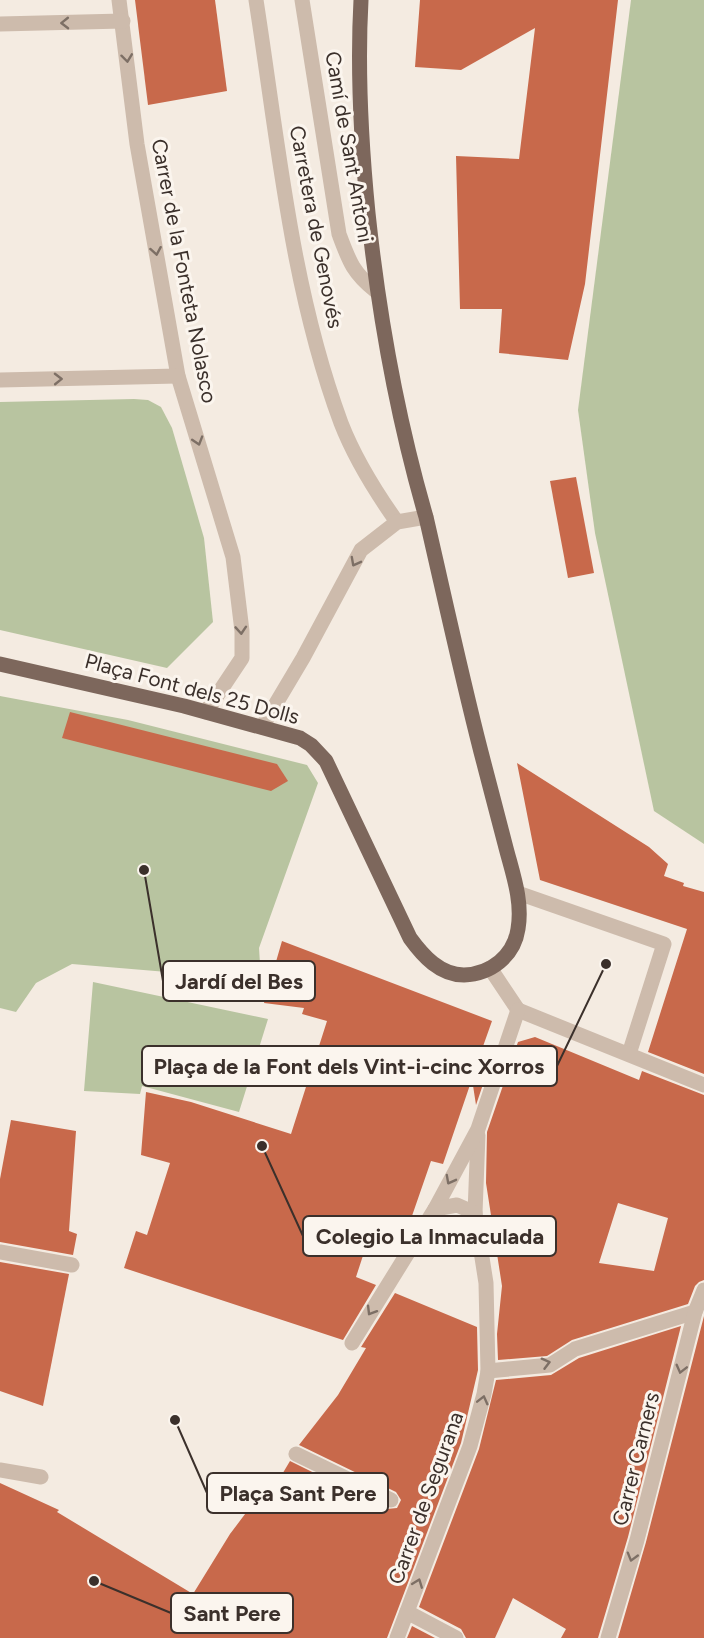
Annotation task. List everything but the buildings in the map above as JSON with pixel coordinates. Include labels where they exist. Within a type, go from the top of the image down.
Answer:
[{"type":"main road","points":[[361,0],[359,62],[362,156],[376,291],[395,393],[480,749],[518,893],[519,919],[513,945],[501,962],[490,968]]},
{"type":"main road","name":"Plaça Font dels 25 Dolls","points":[[0,664],[206,712],[300,738],[311,745],[326,761],[410,938],[421,953],[446,971],[461,975],[474,974],[490,968]]},
{"type":"street","name":"Carrer de la Fonteta Nolasco","points":[[119,0],[138,144],[178,376],[232,557],[242,632],[242,658],[206,712]]},
{"type":"street","name":"Carretera de Genovés","points":[[256,0],[294,246],[310,318],[342,424],[371,484],[397,522]]},
{"type":"street","name":"Camí de Sant Antoni","points":[[302,0],[339,234],[348,261],[360,279],[376,291]]},
{"type":"street","points":[[0,24],[123,21]]},
{"type":"street","points":[[0,380],[178,376]]},
{"type":"street","points":[[262,727],[303,658],[361,550],[397,522],[426,517]]},
{"type":"street","points":[[518,893],[664,944],[629,1054]]},
{"type":"street","points":[[490,968],[518,1010],[704,1085]]},
{"type":"street","points":[[352,1343],[435,1209],[478,1129],[518,1010]]},
{"type":"street","name":"Carrer de Segurana","points":[[397,1638],[470,1446],[488,1371],[487,1291],[475,1213],[478,1129]]},
{"type":"street","points":[[435,1209],[458,1205],[475,1213]]},
{"type":"street","points":[[0,1252],[72,1265]]},
{"type":"street","name":"Carrer Carners","points":[[608,1638],[637,1540],[695,1312],[704,1290]]},
{"type":"street","points":[[488,1371],[550,1365],[575,1349],[695,1312]]},
{"type":"street","points":[[296,1454],[391,1500]]},
{"type":"street","points":[[0,1470],[41,1477]]},
{"type":"street","points":[[407,1612],[456,1638]]},
{"type":"green space","points":[[631,0],[704,0],[704,844],[654,811],[595,533],[578,410]]},
{"type":"green space","points":[[148,400],[161,407],[172,428],[204,538],[213,622],[167,668],[0,630],[0,402]]},
{"type":"green space","points":[[0,696],[128,720],[307,765],[318,783],[259,948],[261,980],[72,964],[36,983],[16,1012],[0,1008]]},
{"type":"green space","points":[[93,982],[268,1019],[239,1112],[142,1086],[140,1094],[84,1091]]},
{"type":"place","name":"Jardí del Bes","points":[[144,870]]},
{"type":"place","name":"Plaça de la Font dels Vint-i-cinc Xorros","points":[[606,964]]},
{"type":"place","name":"Colegio La Inmaculada","points":[[262,1146]]},
{"type":"place","name":"Plaça Sant Pere","points":[[175,1420]]},
{"type":"place","name":"Sant Pere","points":[[94,1581]]}]
